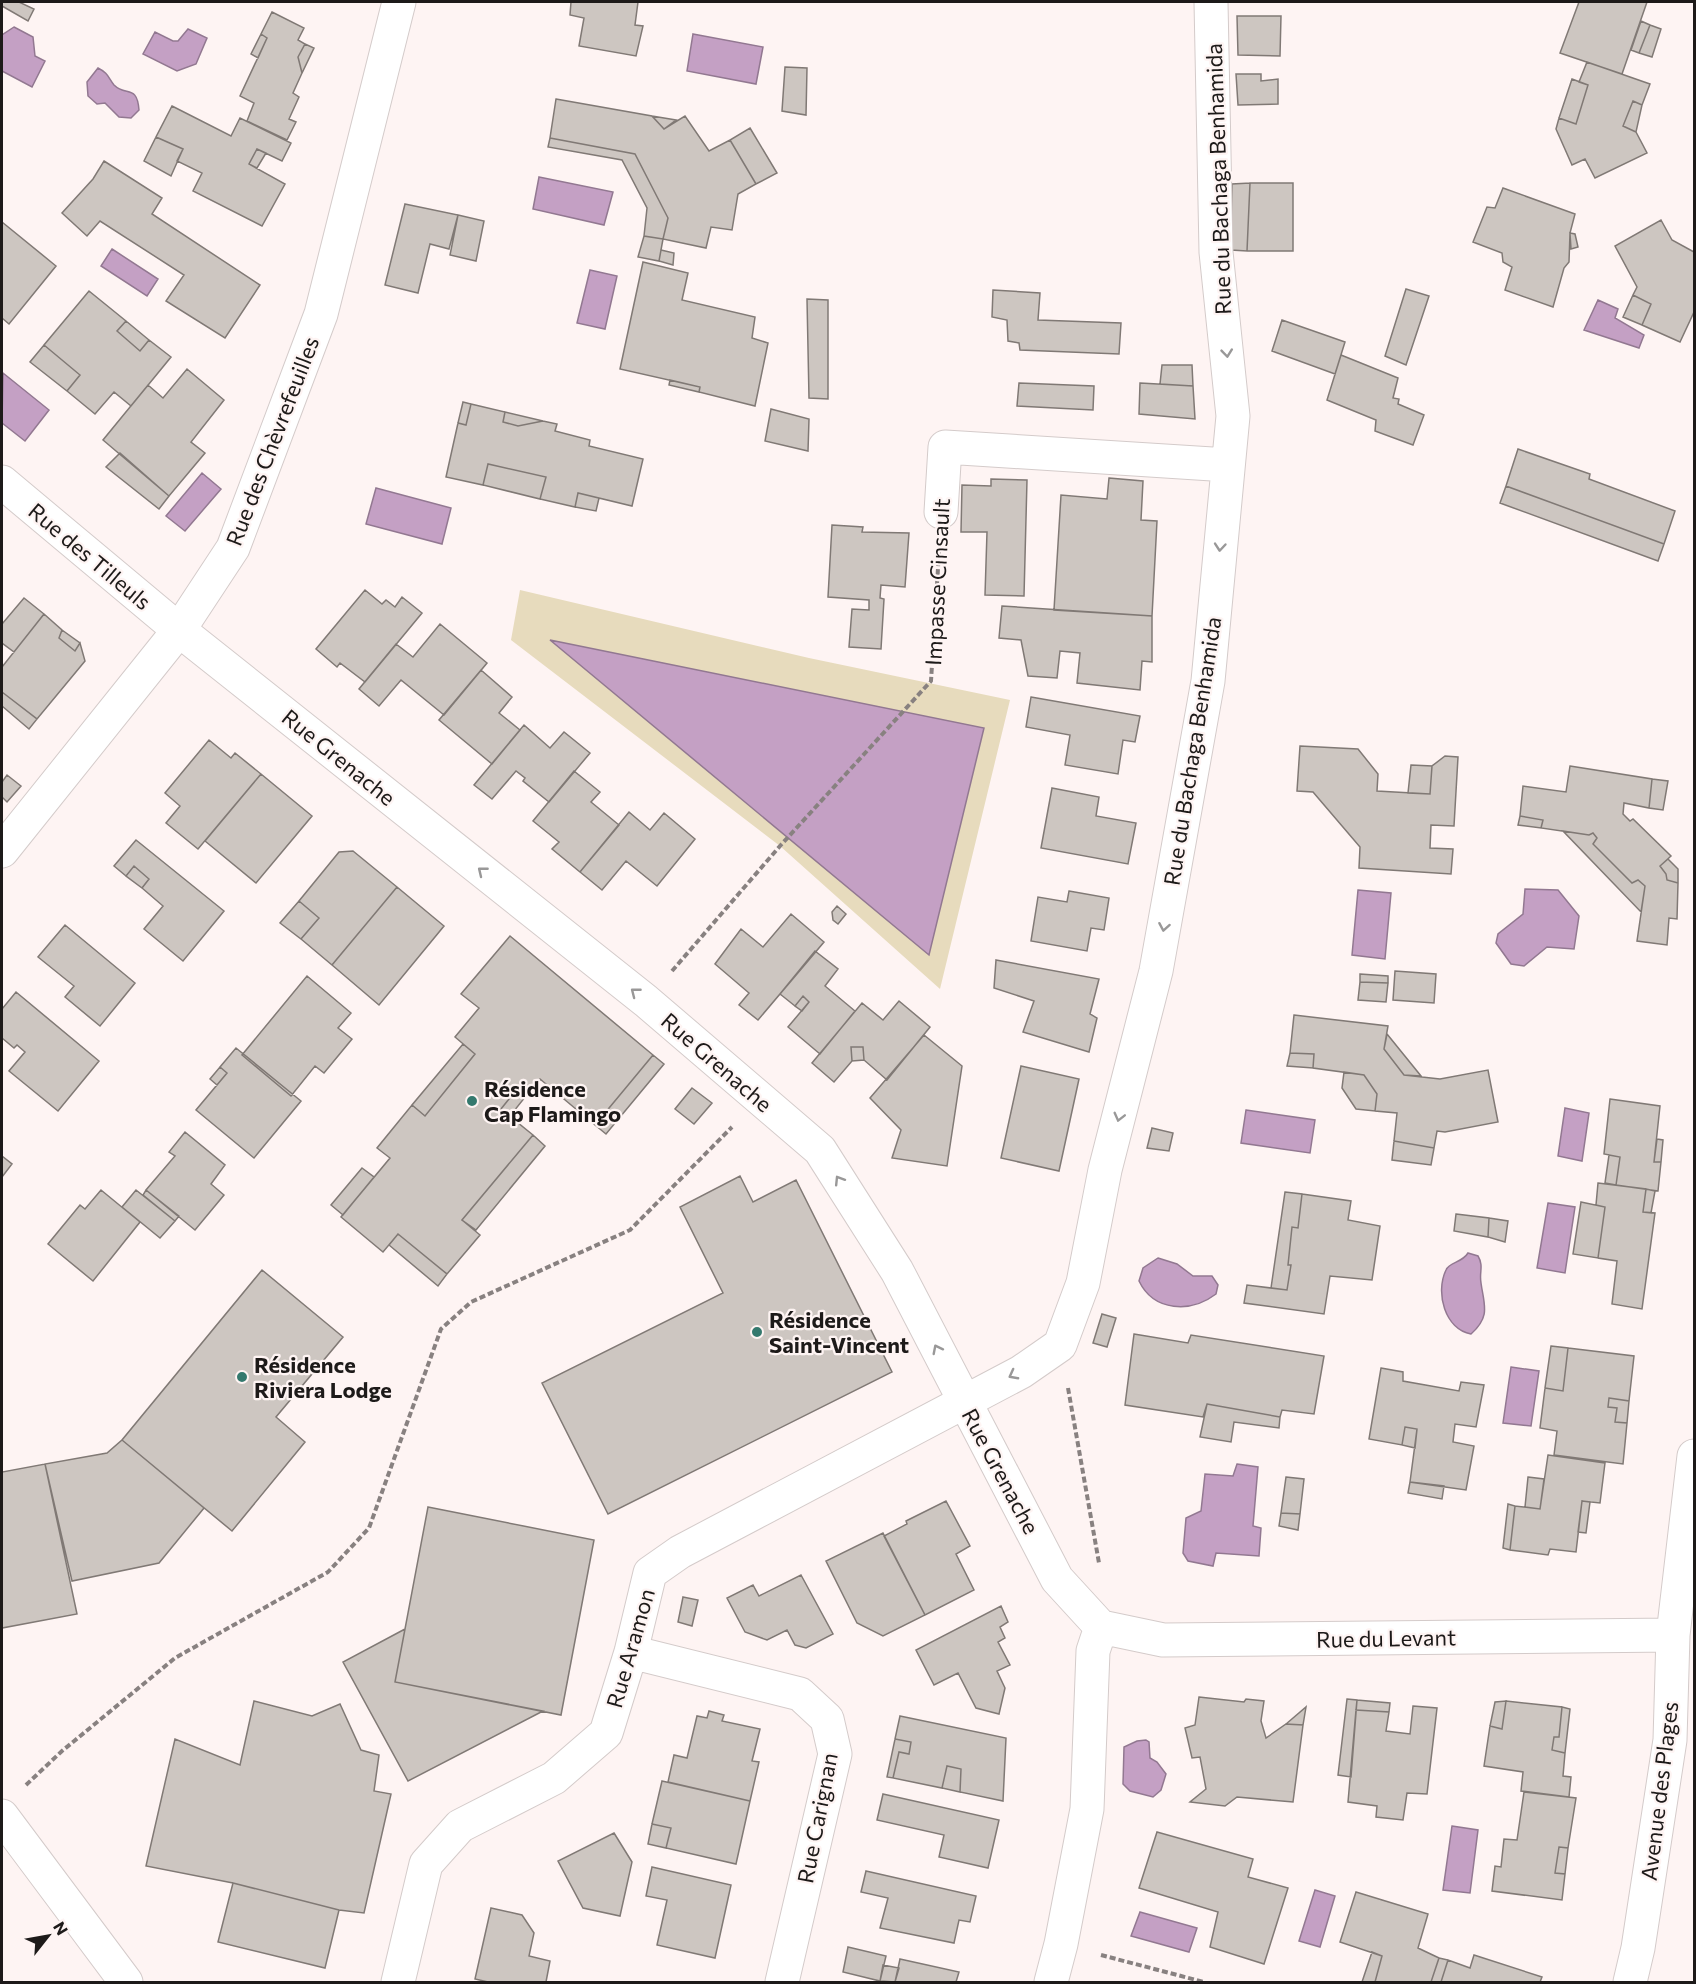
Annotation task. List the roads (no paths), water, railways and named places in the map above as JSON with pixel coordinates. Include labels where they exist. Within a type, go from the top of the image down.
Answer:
[{"type":"street","name":"Rue des Chèvrefeuilles","points":[[2,851],[178,630],[232,548],[321,314],[399,2]]},
{"type":"street","name":"Rue du Bachaga Benhamida","points":[[964,1401],[1021,1372],[1060,1346],[1083,1283],[1105,1170],[1156,970],[1208,681],[1233,416],[1216,252],[1211,2]]},
{"type":"street","name":"Impasse Cinsault","points":[[941,512],[945,447],[1228,465]]},
{"type":"street","name":"Rue des Tilleuls","points":[[2,482],[178,630]]},
{"type":"street","name":"Rue Grenache","points":[[178,630],[646,1001],[820,1150],[897,1271],[1058,1579],[1101,1626]]},
{"type":"street","name":"Rue Aramon","points":[[398,1983],[426,1864],[460,1826],[554,1778],[606,1733],[631,1652],[651,1573],[680,1552],[964,1401]]},
{"type":"street","name":"Avenue des Plages","points":[[1630,1983],[1682,1741],[1673,1635],[1695,1456]]},
{"type":"street","name":"Rue du Levant","points":[[1101,1626],[1163,1640],[1673,1635]]},
{"type":"street","points":[[1051,1983],[1061,1944],[1087,1809],[1093,1651],[1101,1626]]},
{"type":"street","name":"Rue Carignan","points":[[631,1652],[800,1694],[827,1719],[835,1754],[782,1983]]},
{"type":"street","points":[[10,1804],[126,1983]]},
{"type":"place","name":"Résidence Cap Flamingo","points":[[472,1101]]},
{"type":"place","name":"Résidence Saint-Vincent","points":[[757,1332]]},
{"type":"place","name":"Résidence Riviera Lodge","points":[[242,1377]]}]
